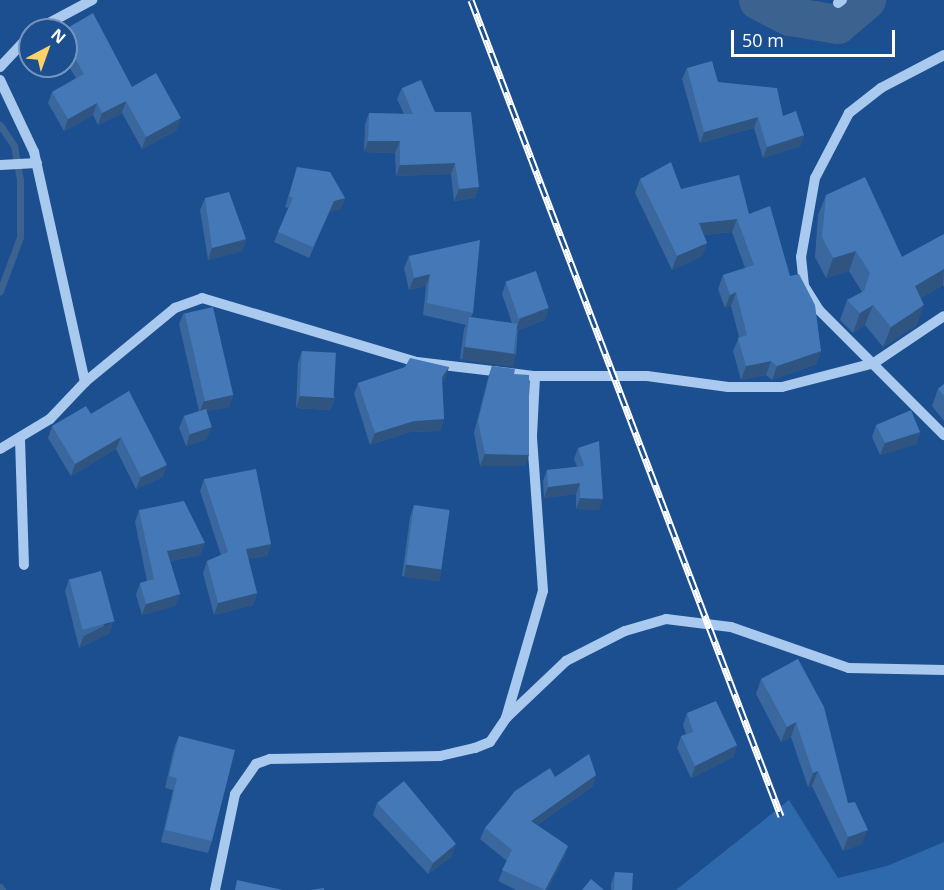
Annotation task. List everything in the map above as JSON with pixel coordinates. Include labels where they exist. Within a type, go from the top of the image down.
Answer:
[{"type":"street","points":[[58,18],[92,0]]},
{"type":"street","points":[[0,67],[18,48]]},
{"type":"street","points":[[944,55],[881,88],[849,113],[815,178],[803,229],[804,286],[819,310],[944,435]]},
{"type":"street","points":[[0,80],[34,163],[85,382]]},
{"type":"street","points":[[0,165],[34,163]]},
{"type":"street","points":[[0,449],[50,419],[85,382],[175,308],[202,298],[417,362],[535,376],[647,376],[782,387],[874,363],[944,316]]},
{"type":"street","points":[[506,718],[543,591],[532,436],[535,376]]},
{"type":"street","points":[[20,439],[24,565]]},
{"type":"street","points":[[215,890],[235,794],[256,765],[270,759],[458,754],[490,742],[506,718],[566,661],[625,631],[666,619],[731,627],[839,666],[944,670]]},
{"type":"shaded area","points":[[789,800],[838,878],[887,866],[944,842],[944,890],[676,890]]},
{"type":"building","points":[[93,13],[132,87],[156,73],[181,118],[146,137],[126,101],[102,113],[97,103],[68,119],[52,92],[84,74],[78,63],[78,22]]},
{"type":"building","points":[[712,61],[718,82],[777,88],[783,116],[796,111],[804,135],[767,147],[758,117],[704,132],[687,68]]},
{"type":"building","points":[[421,80],[435,112],[471,112],[479,187],[459,189],[455,163],[400,165],[400,141],[368,141],[369,113],[413,114],[402,88]]},
{"type":"building","points":[[671,162],[681,189],[739,175],[749,214],[770,206],[790,276],[799,274],[815,305],[821,351],[777,366],[771,361],[746,366],[738,338],[747,335],[736,292],[730,295],[723,275],[754,265],[737,219],[699,223],[707,243],[677,256],[640,179]]},
{"type":"building","points":[[297,167],[330,172],[345,198],[334,201],[313,247],[278,232],[293,198],[289,196]]},
{"type":"building","points":[[865,177],[902,257],[944,234],[944,269],[915,286],[924,305],[891,327],[873,305],[860,313],[847,300],[864,291],[870,273],[856,251],[833,258],[822,237],[826,195]]},
{"type":"building","points":[[229,192],[246,239],[212,248],[205,198]]},
{"type":"building","points":[[480,240],[473,313],[427,303],[430,274],[414,278],[409,256]]},
{"type":"building","points":[[536,271],[549,308],[518,318],[506,281]]},
{"type":"building","points":[[213,307],[233,395],[205,401],[185,314]]},
{"type":"building","points":[[469,317],[518,324],[513,354],[465,347]]},
{"type":"building","points":[[302,351],[336,353],[334,398],[300,396]]},
{"type":"building","points":[[410,358],[449,367],[442,377],[444,419],[414,421],[375,433],[358,383],[405,367]]},
{"type":"building","points":[[492,366],[515,369],[514,374],[529,375],[529,455],[485,454],[478,421]]},
{"type":"building","points":[[944,384],[944,396],[938,389]]},
{"type":"building","points":[[129,391],[167,465],[141,477],[121,437],[75,464],[52,426],[86,406],[91,414]]},
{"type":"building","points":[[206,409],[212,427],[190,434],[184,416]]},
{"type":"building","points":[[911,410],[920,432],[885,443],[876,425]]},
{"type":"building","points":[[599,441],[603,499],[580,498],[580,483],[548,487],[547,470],[584,466],[578,448]]},
{"type":"building","points":[[256,469],[271,544],[246,549],[257,593],[218,603],[207,561],[228,552],[204,479]]},
{"type":"building","points":[[184,501],[205,543],[167,551],[180,594],[146,604],[140,583],[154,579],[139,510]]},
{"type":"building","points":[[414,505],[450,510],[441,569],[406,564]]},
{"type":"building","points":[[101,571],[114,621],[83,630],[69,580]]},
{"type":"building","points":[[798,659],[824,707],[848,803],[855,802],[868,830],[848,837],[818,771],[813,773],[796,722],[787,727],[761,679]]},
{"type":"building","points":[[716,701],[737,745],[695,766],[681,736],[693,732],[687,713]]},
{"type":"building","points":[[179,736],[235,750],[212,841],[165,830],[177,778],[169,776]]},
{"type":"building","points":[[589,754],[596,775],[531,821],[568,846],[545,890],[502,870],[512,850],[485,828],[515,791],[550,768],[555,777]]},
{"type":"building","points":[[404,781],[456,844],[433,863],[377,803]]},
{"type":"building","points":[[615,872],[633,873],[632,890],[614,890]]},
{"type":"building","points":[[591,879],[604,890],[582,890]]},
{"type":"building","points":[[237,880],[283,890],[235,890]]},
{"type":"waterway","points":[[758,0],[790,16],[837,24],[866,0]]},
{"type":"waterway","points":[[0,125],[14,146],[20,180],[20,237],[0,291]]},
{"type":"railway","points":[[471,0],[781,816]]}]
